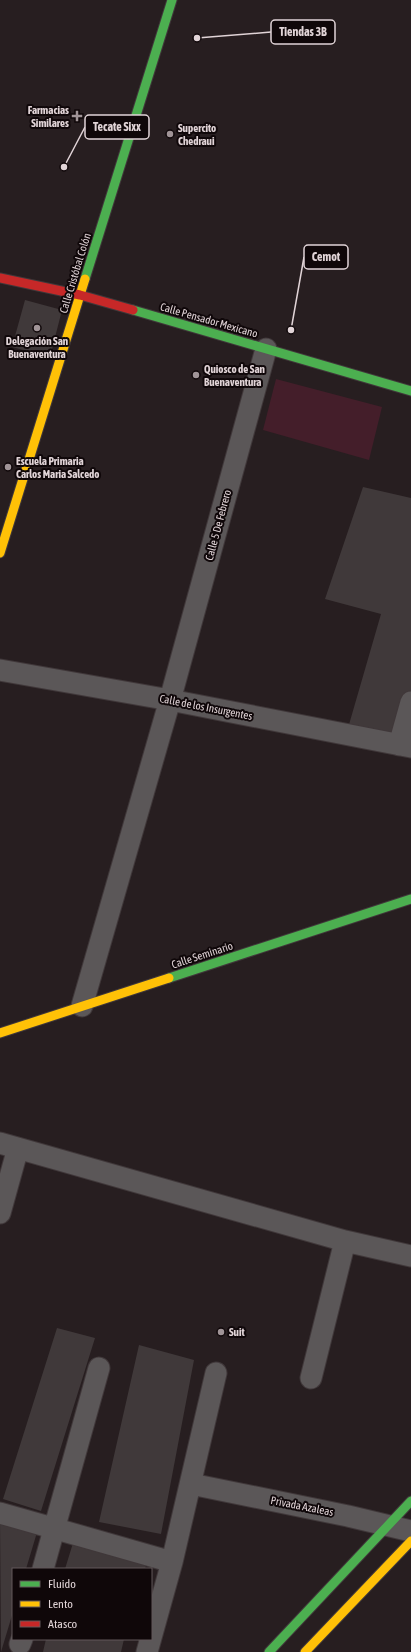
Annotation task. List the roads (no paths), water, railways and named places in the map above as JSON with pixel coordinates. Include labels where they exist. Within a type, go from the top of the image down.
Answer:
[{"type":"street","name":"Calle Cristóbal Colón","points":[[0,553],[172,0]]},
{"type":"street","name":"Calle Pensador Mexicano","points":[[0,278],[80,295],[411,391]]},
{"type":"street","name":"Calle 5 De Febrero","points":[[82,1006],[170,700],[266,349]]},
{"type":"street","name":"Calle de los Insurgentes","points":[[0,670],[170,700],[405,746]]},
{"type":"street","points":[[405,746],[411,702]]},
{"type":"street","name":"Calle Seminario","points":[[0,1032],[411,899]]},
{"type":"street","points":[[0,1213],[9,1145],[346,1241],[411,1256]]},
{"type":"street","points":[[311,1378],[346,1241]]},
{"type":"street","points":[[43,1568],[98,1368]]},
{"type":"street","points":[[152,1637],[192,1484],[216,1373]]},
{"type":"street","name":"Privada Azaleas","points":[[192,1484],[389,1525],[411,1532]]},
{"type":"street","points":[[269,1652],[411,1501]]},
{"type":"street","points":[[0,1513],[172,1562]]},
{"type":"street","points":[[305,1652],[411,1541]]},
{"type":"street","points":[[148,1652],[151,1640]]},
{"type":"place","name":"Tiendas 3B","points":[[197,38]]},
{"type":"place","name":"Farmacias Similares","points":[[77,116]]},
{"type":"place","name":"Supercito Chedraui","points":[[170,134]]},
{"type":"place","name":"Tecate Sixx","points":[[64,167]]},
{"type":"place","name":"Delegación San Buenaventura","points":[[37,328]]},
{"type":"place","name":"Cemot","points":[[291,330]]},
{"type":"place","name":"Quiosco de San Buenaventura","points":[[196,375]]},
{"type":"place","name":"Escuela Primaria Carlos Maria Salcedo","points":[[8,467]]},
{"type":"place","name":"Suit","points":[[221,1332]]}]
